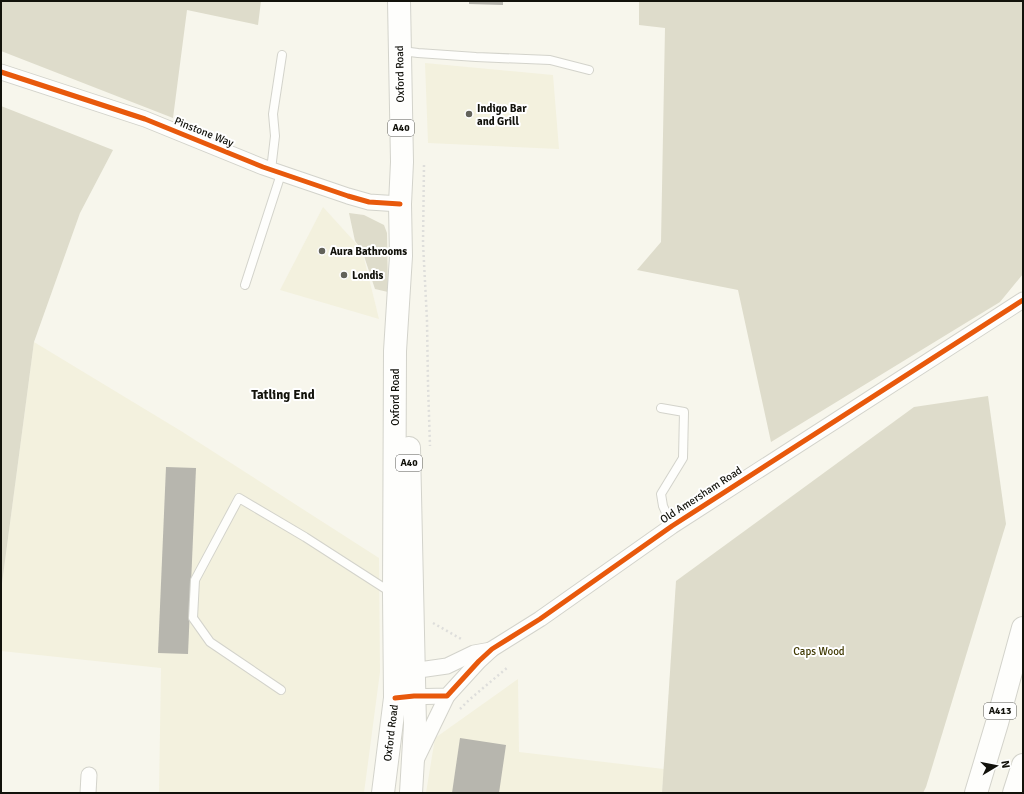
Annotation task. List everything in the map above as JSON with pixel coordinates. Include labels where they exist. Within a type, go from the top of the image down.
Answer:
[{"type":"main road","name":"Oxford Road","points":[[384,793],[405,697],[405,672],[394,594],[395,351],[401,256],[400,204],[402,162],[399,1]]},
{"type":"main road","name":"A40","points":[[401,256],[408,357],[411,549],[405,672]]},
{"type":"main road","name":"A413","points":[[976,793],[1023,628]]},
{"type":"main road","name":"A40","points":[[405,697],[414,725],[411,793]]},
{"type":"main road","points":[[1014,793],[1023,765]]},
{"type":"street","name":"Pinstone Way","points":[[1,72],[145,119],[276,172],[348,196],[369,202],[400,204]]},
{"type":"street","name":"Old Amersham Road","points":[[412,769],[447,696],[492,649],[540,619],[672,526],[1023,300]]},
{"type":"street","name":"Old Amersham Road","points":[[405,672],[447,666],[474,653],[492,649]]},
{"type":"street","points":[[405,697],[447,696]]},
{"type":"street","points":[[88,775],[88,793]]},
{"type":"lane","points":[[399,51],[476,57],[550,60],[588,70]]},
{"type":"lane","points":[[245,285],[276,172],[273,114],[282,55]]},
{"type":"lane","points":[[661,408],[684,412],[683,458],[661,494],[663,506],[672,526]]},
{"type":"lane","points":[[281,690],[210,642],[193,618],[195,580],[240,498],[305,537],[394,594]]},
{"type":"path","points":[[424,165],[423,243],[427,320],[430,447]]},
{"type":"path","points":[[432,622],[468,642],[474,653]]},
{"type":"path","points":[[460,710],[469,700],[508,667]]},
{"type":"shaded area","points":[[425,63],[553,75],[559,149],[428,143]]},
{"type":"shaded area","points":[[323,207],[362,250],[379,319],[280,290]]},
{"type":"shaded area","points":[[34,342],[181,431],[379,558],[380,672],[364,793],[159,793],[161,668],[1,651],[1,591]]},
{"type":"shaded area","points":[[518,679],[519,752],[664,769],[662,793],[426,793],[435,738]]},
{"type":"green space","points":[[1,1],[261,1],[258,25],[187,10],[173,118],[1,51]]},
{"type":"green space","points":[[639,1],[1023,1],[1023,274],[1000,302],[771,442],[738,290],[637,270],[661,242],[665,28],[639,25]]},
{"type":"green space","points":[[1,106],[113,150],[80,213],[34,342],[1,591]]},
{"type":"green space","points":[[349,213],[364,215],[384,225],[387,233],[388,292],[375,289],[362,250],[355,241]]},
{"type":"green space","name":"Caps Wood","points":[[988,396],[1006,524],[923,793],[662,793],[676,581],[914,407]]},
{"type":"building","points":[[469,1],[503,1],[503,5],[469,4]]},
{"type":"building","points":[[166,467],[196,468],[188,654],[158,653]]},
{"type":"building","points":[[460,738],[506,745],[499,793],[452,793]]},
{"type":"cycle path","points":[[1,72],[145,119],[263,167],[348,196],[369,202],[400,204]]},
{"type":"cycle path","points":[[395,698],[414,696],[447,696],[492,649],[540,619],[672,526],[1023,300]]},
{"type":"place","name":"Indigo Bar and Grill","points":[[469,114]]},
{"type":"place","name":"Aura Bathrooms","points":[[322,251]]},
{"type":"place","name":"Londis","points":[[344,275]]},
{"type":"district","name":"Tatling End","points":[[283,395]]}]
